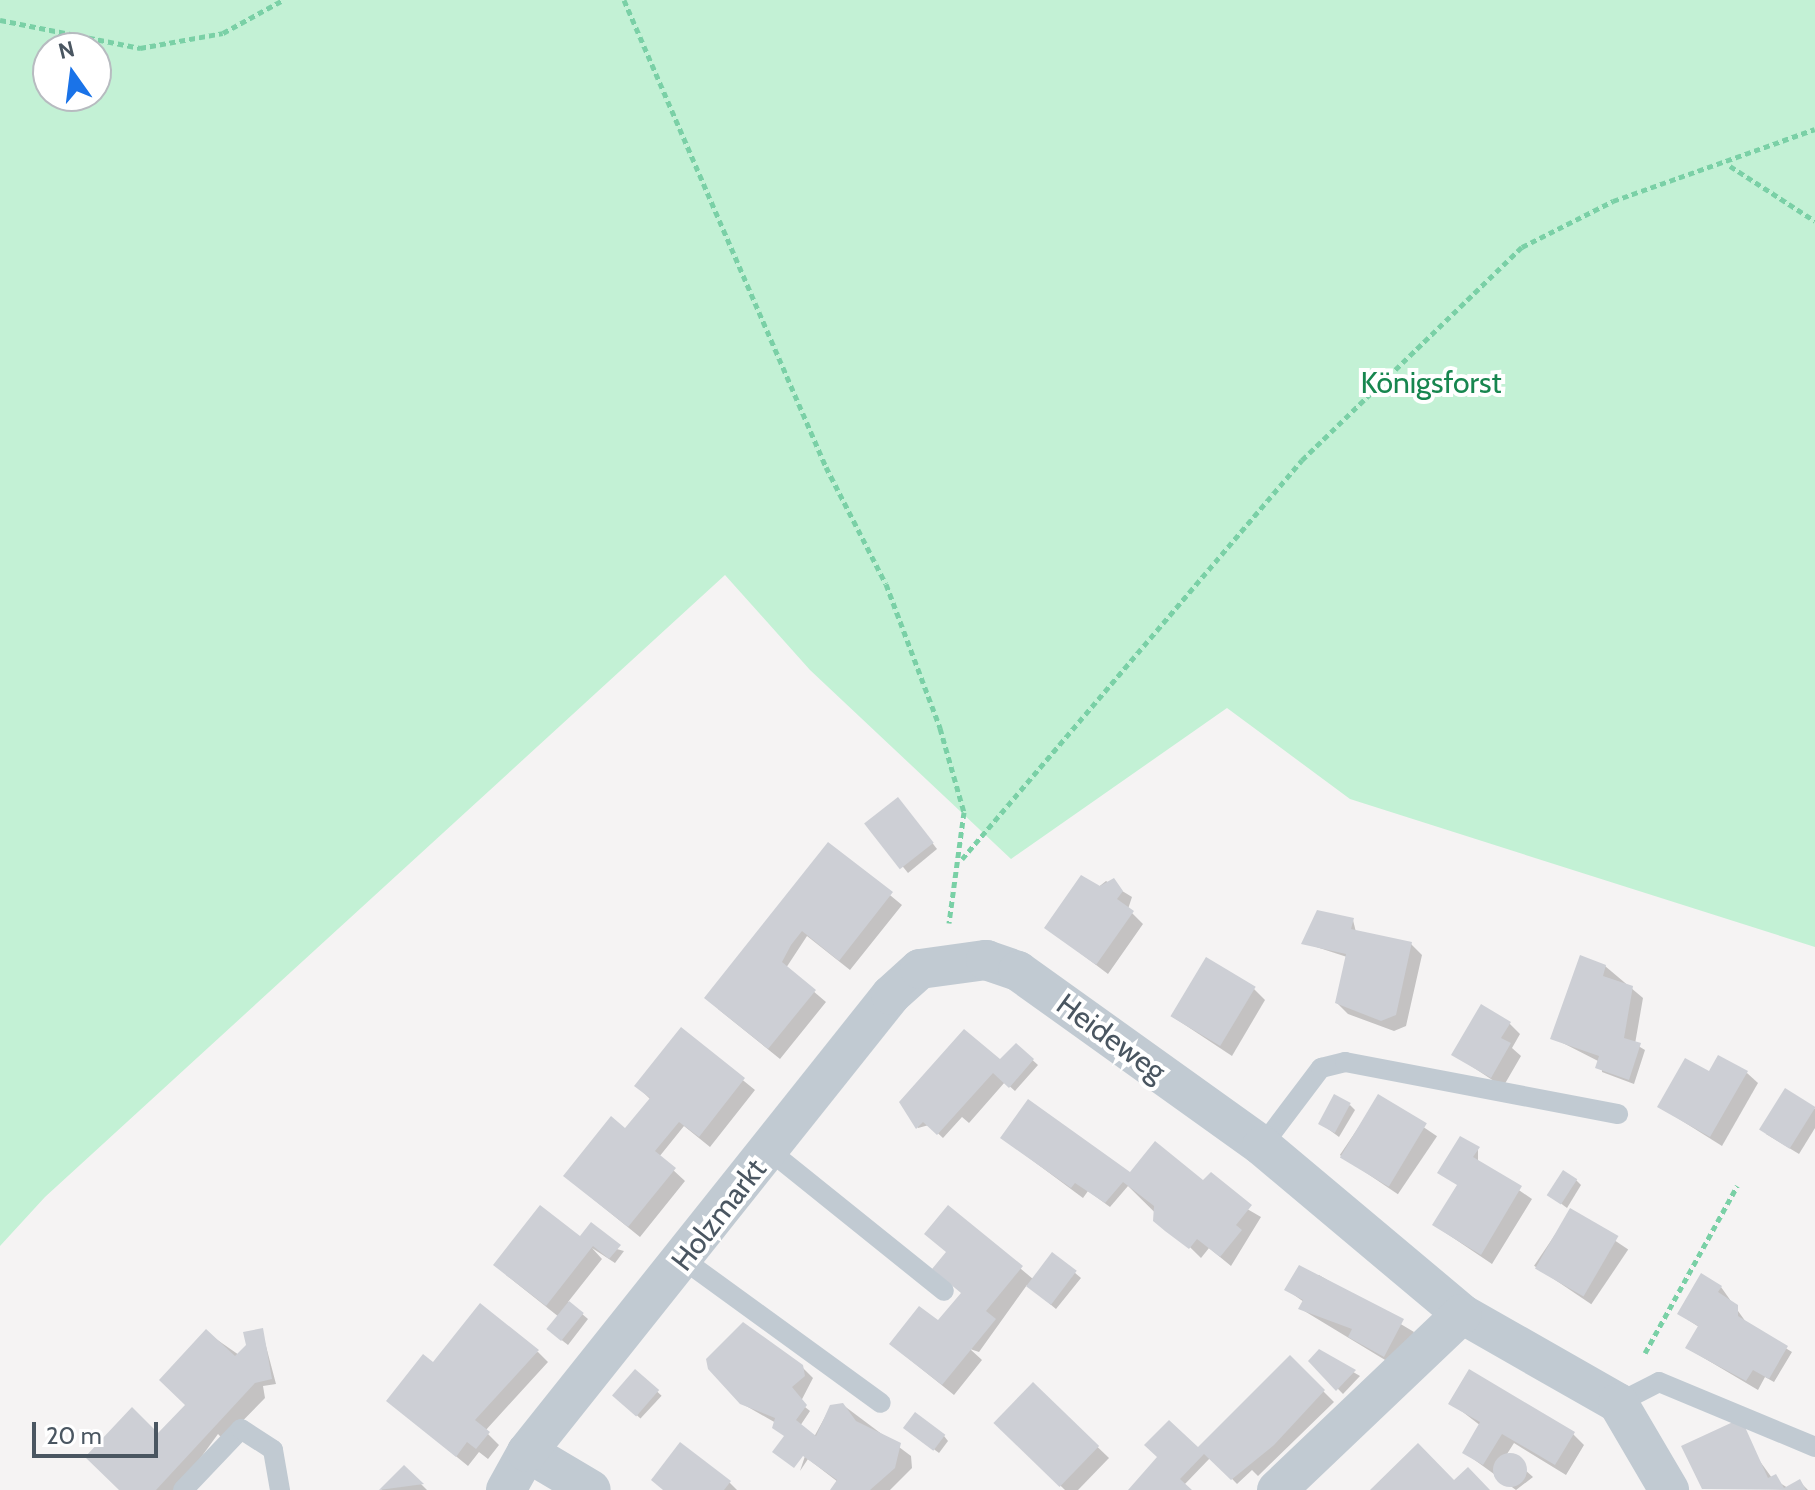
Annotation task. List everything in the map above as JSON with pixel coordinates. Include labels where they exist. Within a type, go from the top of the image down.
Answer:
[{"type":"street","name":"Heideweg","points":[[948,960],[986,960],[1018,971],[1262,1146],[1462,1314],[1618,1403],[1669,1490]]},
{"type":"street","name":"Holzmarkt","points":[[506,1490],[527,1452],[684,1260],[891,995],[920,969],[948,960]]},
{"type":"street","points":[[1277,1490],[1462,1314]]},
{"type":"street","points":[[527,1452],[591,1490]]},
{"type":"lane","points":[[1262,1146],[1321,1068],[1345,1062],[1618,1114]]},
{"type":"lane","points":[[770,1151],[944,1291]]},
{"type":"lane","points":[[684,1260],[881,1403]]},
{"type":"lane","points":[[1618,1403],[1659,1382],[1815,1447]]},
{"type":"lane","points":[[183,1490],[241,1429],[273,1450],[280,1490]]},
{"type":"path","points":[[0,20],[140,48],[223,33],[283,0]]},
{"type":"path","points":[[624,0],[826,467],[886,584],[944,742],[964,812],[962,859],[949,912],[948,960]]},
{"type":"path","points":[[962,859],[1302,460],[1444,317],[1522,247],[1567,221],[1729,166],[1815,129]]},
{"type":"path","points":[[1729,166],[1815,221]]},
{"type":"path","points":[[1618,1403],[1737,1186]]},
{"type":"green space","name":"Königsforst","points":[[0,0],[1815,0],[1815,947],[1350,799],[1227,708],[1011,859],[810,670],[725,575],[45,1197],[0,1246]]},
{"type":"building","points":[[898,797],[934,843],[900,869],[864,823]]},
{"type":"building","points":[[828,842],[893,892],[839,961],[802,931],[782,962],[816,990],[768,1049],[704,998]]},
{"type":"building","points":[[1081,875],[1100,886],[1114,878],[1123,891],[1117,899],[1134,911],[1096,965],[1044,928]]},
{"type":"building","points":[[1317,910],[1354,918],[1351,929],[1412,942],[1396,1015],[1381,1021],[1335,1003],[1346,954],[1301,944]]},
{"type":"building","points":[[1580,955],[1606,965],[1603,976],[1633,986],[1624,1038],[1641,1043],[1629,1080],[1595,1068],[1599,1056],[1550,1039]]},
{"type":"building","points":[[1206,957],[1256,987],[1220,1046],[1170,1016]]},
{"type":"building","points":[[1481,1004],[1511,1022],[1501,1038],[1511,1043],[1491,1078],[1451,1055]]},
{"type":"building","points":[[681,1027],[745,1078],[699,1137],[679,1122],[655,1151],[676,1168],[628,1227],[563,1176],[611,1116],[625,1128],[650,1098],[634,1086]]},
{"type":"building","points":[[964,1029],[1000,1059],[1016,1043],[1034,1059],[1009,1088],[993,1073],[937,1135],[923,1122],[916,1129],[899,1102]]},
{"type":"building","points":[[1718,1055],[1748,1071],[1710,1137],[1657,1107],[1685,1058],[1709,1071]]},
{"type":"building","points":[[1785,1088],[1815,1107],[1790,1149],[1759,1130]]},
{"type":"building","points":[[1334,1094],[1351,1103],[1335,1133],[1318,1124]]},
{"type":"building","points":[[1378,1094],[1427,1123],[1389,1187],[1340,1157]]},
{"type":"building","points":[[1028,1099],[1130,1172],[1155,1141],[1203,1180],[1211,1172],[1252,1205],[1236,1225],[1242,1230],[1220,1257],[1197,1239],[1189,1249],[1165,1231],[1153,1221],[1154,1206],[1123,1182],[1105,1203],[1075,1183],[1071,1188],[1000,1138]]},
{"type":"building","points":[[1460,1136],[1480,1147],[1473,1157],[1522,1186],[1481,1255],[1432,1225],[1457,1185],[1437,1173]]},
{"type":"building","points":[[1563,1170],[1577,1179],[1561,1204],[1547,1195]]},
{"type":"building","points":[[540,1205],[580,1236],[591,1222],[621,1245],[609,1259],[593,1246],[546,1306],[493,1265]]},
{"type":"building","points":[[948,1205],[1023,1266],[986,1311],[996,1319],[942,1385],[889,1344],[919,1306],[938,1320],[961,1293],[932,1269],[946,1252],[924,1234]]},
{"type":"building","points":[[1570,1208],[1618,1236],[1583,1297],[1535,1269]]},
{"type":"building","points":[[1052,1252],[1077,1271],[1051,1305],[1026,1286]]},
{"type":"building","points":[[1299,1265],[1404,1319],[1384,1357],[1348,1337],[1352,1329],[1298,1309],[1303,1300],[1284,1290]]},
{"type":"building","points":[[1701,1273],[1722,1286],[1718,1292],[1738,1305],[1738,1316],[1788,1346],[1769,1379],[1753,1370],[1746,1381],[1685,1348],[1698,1326],[1677,1314]]},
{"type":"building","points":[[569,1301],[584,1313],[561,1341],[546,1329]]},
{"type":"building","points":[[480,1303],[539,1350],[475,1420],[490,1432],[476,1449],[467,1442],[456,1457],[386,1401],[423,1354],[433,1362]]},
{"type":"building","points":[[743,1322],[803,1365],[805,1376],[792,1387],[807,1405],[796,1420],[816,1436],[830,1405],[843,1403],[856,1421],[901,1443],[895,1468],[870,1490],[830,1490],[837,1480],[803,1456],[794,1468],[772,1452],[784,1436],[772,1428],[775,1418],[740,1404],[708,1369],[706,1359]]},
{"type":"building","points":[[263,1328],[272,1379],[255,1383],[156,1490],[119,1490],[85,1457],[132,1407],[158,1433],[185,1405],[159,1380],[206,1329],[235,1356],[246,1345],[243,1332]]},
{"type":"building","points":[[1319,1349],[1356,1370],[1336,1391],[1308,1361]]},
{"type":"building","points":[[1290,1355],[1325,1390],[1274,1445],[1231,1480],[1204,1454],[1180,1479],[1192,1490],[1128,1490],[1157,1457],[1144,1445],[1169,1420],[1198,1447]]},
{"type":"building","points":[[635,1369],[659,1390],[636,1416],[612,1395]]},
{"type":"building","points":[[1469,1369],[1575,1432],[1555,1465],[1502,1434],[1483,1465],[1462,1453],[1480,1422],[1448,1404]]},
{"type":"building","points":[[1033,1382],[1099,1446],[1060,1487],[993,1423]]},
{"type":"building","points":[[915,1412],[945,1435],[933,1451],[903,1428]]},
{"type":"building","points":[[1733,1422],[1745,1427],[1768,1478],[1776,1474],[1784,1488],[1800,1479],[1806,1490],[1702,1489],[1681,1446]]},
{"type":"building","points":[[680,1442],[731,1481],[724,1490],[663,1490],[651,1480]]},
{"type":"building","points":[[1418,1443],[1454,1480],[1468,1467],[1490,1490],[1370,1490]]},
{"type":"building","points":[[1510,1453],[1522,1458],[1527,1470],[1522,1482],[1510,1487],[1498,1482],[1493,1470],[1498,1458]]},
{"type":"building","points":[[404,1465],[424,1484],[379,1490]]}]
